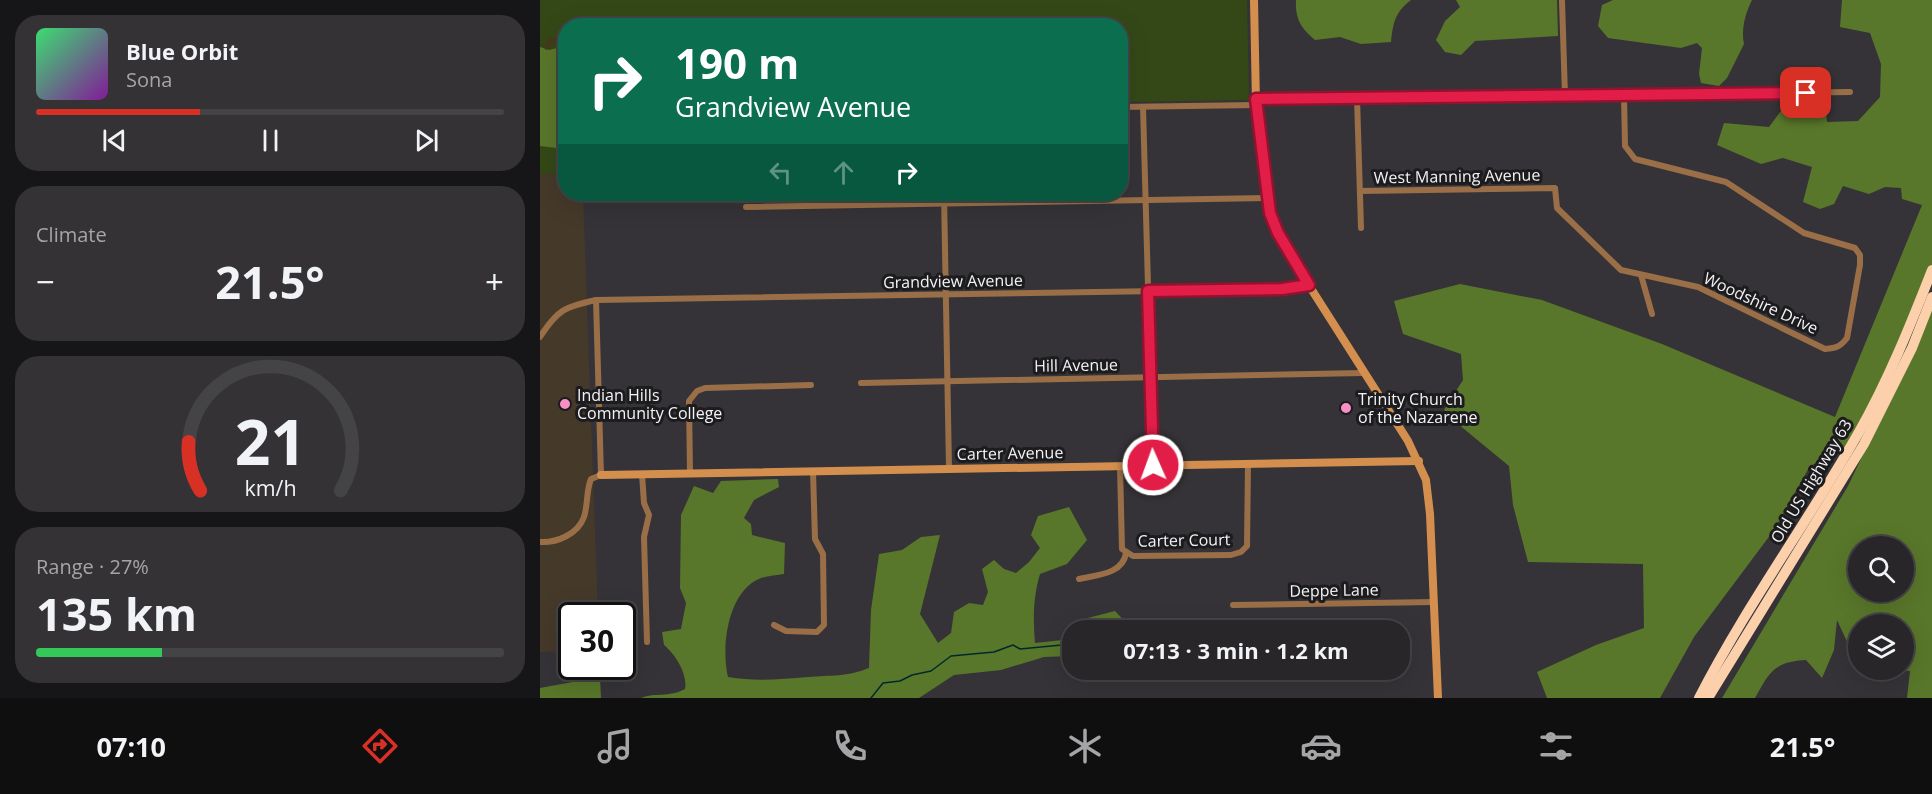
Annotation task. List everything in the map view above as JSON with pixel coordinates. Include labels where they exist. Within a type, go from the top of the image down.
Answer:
[{"type":"highway","name":"Old US Highway 63","points":[[1699,698],[1748,612],[1860,431],[1901,349],[1932,270]]},
{"type":"highway","points":[[1708,698],[1864,444],[1912,348],[1932,297]]},
{"type":"street","points":[[1254,0],[1256,102],[1267,198],[1278,233],[1419,461],[1426,480],[1430,508],[1438,698]]},
{"type":"street","points":[[1562,1],[1565,96]]},
{"type":"street","points":[[1128,107],[1357,98],[1850,92]]},
{"type":"street","name":"Woodshire Drive","points":[[1555,188],[1557,208],[1621,270],[1698,287],[1825,349],[1836,348],[1847,338],[1860,255],[1847,244],[1804,234],[1726,182],[1635,159],[1625,146],[1624,95]]},
{"type":"street","points":[[1357,98],[1361,228]]},
{"type":"street","points":[[1143,107],[1153,465]]},
{"type":"street","name":"West Manning Avenue","points":[[1360,191],[1555,188]]},
{"type":"street","points":[[1128,200],[1267,198]]},
{"type":"street","points":[[746,207],[1095,201]]},
{"type":"street","points":[[944,204],[949,469]]},
{"type":"street","points":[[1641,275],[1652,314]]},
{"type":"street","name":"Grandview Avenue","points":[[540,337],[551,320],[564,308],[596,300],[1282,289],[1309,285]]},
{"type":"street","points":[[540,542],[557,540],[576,530],[584,519],[591,479],[601,475],[596,300]]},
{"type":"street","name":"Hill Avenue","points":[[861,383],[1363,373]]},
{"type":"street","points":[[690,473],[688,400],[698,391],[705,388],[811,385]]},
{"type":"street","name":"Carter Avenue","points":[[601,475],[1419,461]]},
{"type":"street","name":"Carter Court","points":[[1120,466],[1122,549],[1133,556],[1169,556],[1231,555],[1241,552],[1248,539],[1248,464]]},
{"type":"street","points":[[774,625],[786,632],[817,632],[824,625],[824,554],[815,539],[813,471]]},
{"type":"street","points":[[642,474],[644,504],[649,515],[644,537],[647,642]]},
{"type":"street","points":[[1079,579],[1120,568],[1125,563],[1126,553]]},
{"type":"street","name":"Deppe Lane","points":[[1233,605],[1434,602]]},
{"type":"shaded area","name":"Indian Hills Community College","points":[[558,173],[558,201],[583,201],[598,602],[558,602],[558,651],[540,652],[540,174]]},
{"type":"green space","points":[[540,0],[1247,0],[1249,100],[1128,102],[1128,18],[558,18],[558,173],[540,174]]},
{"type":"green space","points":[[1296,0],[1411,0],[1401,9],[1396,18],[1391,42],[1361,44],[1340,37],[1315,40],[1300,23]]},
{"type":"green space","points":[[1456,0],[1557,0],[1558,36],[1475,41],[1461,55],[1445,52],[1436,40],[1445,21],[1460,7]]},
{"type":"green space","points":[[1613,0],[1752,0],[1744,22],[1744,44],[1727,78],[1719,86],[1701,83],[1699,74],[1702,48],[1697,43],[1681,48],[1608,38],[1598,26],[1602,5]]},
{"type":"green space","points":[[1842,0],[1932,0],[1932,270],[1851,446],[1810,466],[1774,530],[1694,637],[1660,698],[1547,698],[1537,672],[1596,645],[1644,628],[1643,564],[1528,562],[1513,505],[1509,466],[1444,410],[1463,380],[1461,354],[1403,334],[1394,301],[1460,284],[1542,300],[1662,344],[1835,417],[1922,205],[1902,199],[1901,188],[1885,187],[1869,194],[1843,186],[1834,204],[1820,209],[1803,202],[1812,167],[1783,158],[1761,164],[1717,145],[1724,123],[1769,127],[1789,100],[1825,101],[1827,122],[1858,121],[1880,97],[1881,64],[1870,33],[1840,27]]},
{"type":"green space","points":[[540,47],[549,50],[558,48],[558,148],[540,146]]},
{"type":"green space","points":[[1932,310],[1932,698],[1907,698],[1909,680],[1914,680],[1914,614],[1848,614],[1848,644],[1837,620],[1834,650],[1822,678],[1806,660],[1795,661],[1774,670],[1755,698],[1722,698],[1848,486]]},
{"type":"green space","points":[[778,479],[779,487],[754,500],[744,518],[751,524],[752,535],[785,543],[784,574],[761,578],[750,585],[734,607],[726,636],[728,677],[778,679],[846,674],[869,668],[871,610],[879,554],[902,550],[921,537],[940,535],[920,614],[938,643],[951,633],[954,612],[969,603],[983,605],[988,592],[982,569],[994,560],[1004,569],[1016,573],[1040,548],[1031,535],[1038,516],[1069,507],[1087,540],[1067,564],[1040,574],[1035,600],[1035,643],[1062,640],[1062,656],[1044,657],[1001,670],[954,675],[919,698],[641,698],[685,689],[683,671],[664,645],[662,632],[681,629],[686,603],[680,588],[681,515],[694,486],[713,493],[721,481]]},
{"type":"green space","points":[[1115,611],[1123,620],[1084,620]]},
{"type":"green space","points":[[584,680],[600,680],[601,698],[540,698],[540,688]]},
{"type":"sand","points":[[550,37],[558,38],[558,44],[555,43],[546,50],[543,46]]},
{"type":"waterway","points":[[871,698],[883,683],[900,681],[912,675],[931,671],[951,656],[994,652],[1013,645],[1020,649],[1062,645]]},
{"type":"place","name":"Indian Hills Community College","points":[[565,404]]},
{"type":"place","name":"Trinity Church of the Nazarene","points":[[1346,408]]},
{"type":"route","points":[[1153,465],[1148,291],[1282,289],[1309,285],[1278,233],[1270,213],[1256,99],[1806,93]]}]
